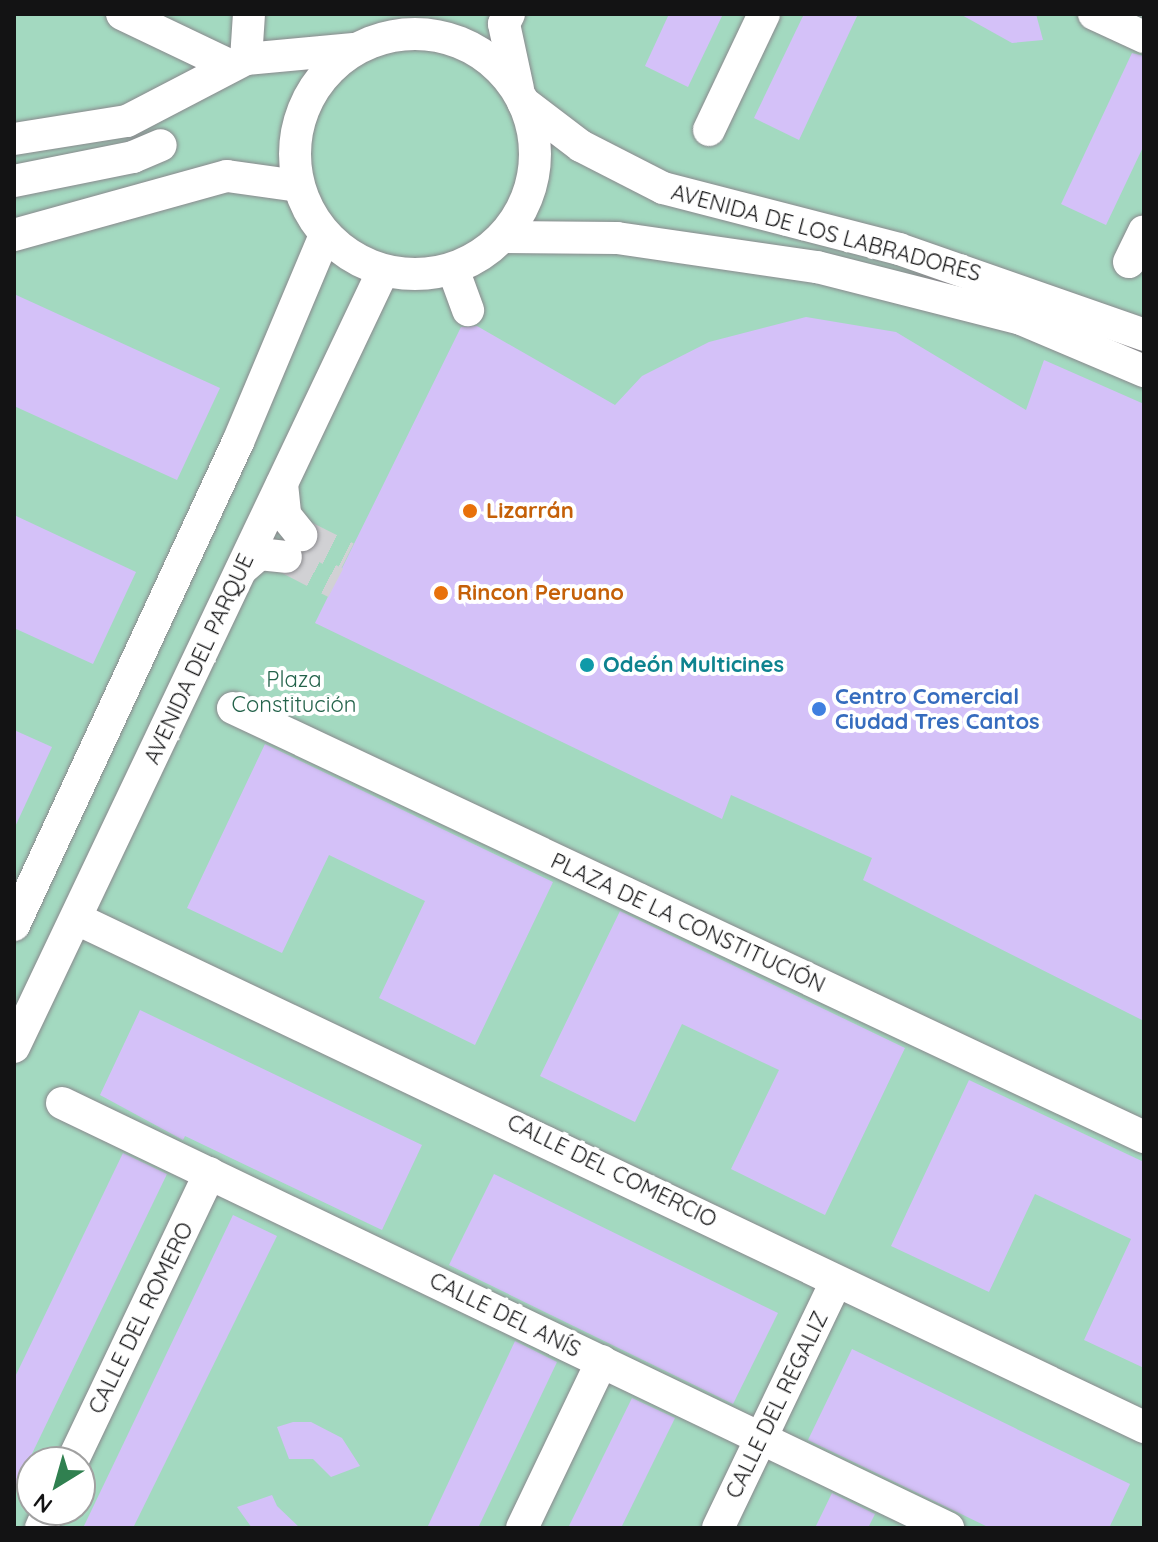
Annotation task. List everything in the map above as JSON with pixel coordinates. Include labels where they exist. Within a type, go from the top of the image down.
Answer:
[{"type":"street","points":[[122,14],[238,62]]},
{"type":"street","points":[[238,62],[249,14]]},
{"type":"street","points":[[354,49],[323,74],[303,108],[294,146],[298,186],[325,235],[352,257],[383,271],[416,275],[453,269],[504,237],[525,204],[535,167],[533,128],[521,97],[504,24],[509,14]]},
{"type":"street","points":[[709,130],[764,14]]},
{"type":"street","points":[[1094,14],[1144,37]]},
{"type":"street","points":[[14,139],[127,121],[238,62],[354,49],[415,24],[470,47],[497,66],[521,97]]},
{"type":"street","name":"AVENIDA DE LOS LABRADORES","points":[[521,97],[581,146],[663,188],[899,249],[1144,335]]},
{"type":"street","points":[[14,181],[133,157],[161,145]]},
{"type":"street","points":[[14,235],[227,176],[298,186]]},
{"type":"street","points":[[1129,262],[1144,231]]},
{"type":"street","points":[[14,925],[21,892],[238,442],[325,235]]},
{"type":"street","name":"AVENIDA DE LOS LABRADORES","points":[[504,237],[617,238],[817,267],[1021,319],[1144,371]]},
{"type":"street","points":[[453,269],[468,310]]},
{"type":"street","name":"AVENIDA DEL PARQUE","points":[[14,1047],[383,271]]},
{"type":"street","points":[[242,569],[259,554],[293,546],[285,515],[282,484]]},
{"type":"street","name":"PLAZA DE LA CONSTITUCIÓN","points":[[233,708],[1144,1137]]},
{"type":"street","name":"CALLE DEL COMERCIO","points":[[77,919],[1144,1427]]},
{"type":"street","name":"CALLE DEL ANÍS","points":[[62,1103],[761,1438],[916,1521],[948,1528]]},
{"type":"street","name":"CALLE DEL ROMERO","points":[[80,1446],[210,1173]]},
{"type":"street","name":"CALLE DEL REGALIZ","points":[[718,1528],[836,1282]]},
{"type":"street","points":[[522,1528],[602,1361]]},
{"type":"green space","name":"Plaza Constitución","points":[[14,14],[1144,14],[1144,1528],[14,1528]]},
{"type":"building","points":[[669,14],[723,14],[688,87],[645,66]]},
{"type":"building","points":[[804,14],[858,14],[799,140],[754,118]]},
{"type":"building","points":[[960,14],[1036,14],[1043,40],[1012,43]]},
{"type":"building","points":[[1132,53],[1144,56],[1144,145],[1106,225],[1061,204]]},
{"type":"building","points":[[14,294],[220,388],[177,480],[14,406]]},
{"type":"building","name":"Centro Comercial Ciudad Tres Cantos","points":[[806,317],[896,332],[1026,410],[1044,360],[1144,404],[1144,1021],[863,880],[872,858],[731,795],[722,819],[315,623],[461,327],[477,326],[615,405],[642,376],[709,342]]},
{"type":"building","points":[[14,515],[136,572],[93,664],[14,628]]},
{"type":"building","points":[[14,730],[52,747],[14,829]]},
{"type":"building","points":[[265,744],[553,882],[475,1045],[379,998],[425,901],[329,855],[282,953],[187,908]]},
{"type":"building","points":[[620,911],[905,1048],[825,1215],[731,1169],[779,1070],[682,1024],[635,1122],[540,1076]]},
{"type":"building","points":[[140,1010],[422,1145],[382,1230],[185,1136],[183,1140],[100,1095]]},
{"type":"building","points":[[969,1080],[1144,1162],[1144,1368],[1084,1340],[1131,1239],[1035,1194],[989,1292],[891,1246]]},
{"type":"building","points":[[123,1153],[167,1174],[36,1446],[16,1446],[14,1491],[14,1379]]},
{"type":"building","points":[[494,1174],[778,1313],[733,1404],[449,1265]]},
{"type":"building","points":[[233,1215],[277,1236],[133,1528],[83,1528],[96,1526],[96,1501]]},
{"type":"building","points":[[515,1341],[557,1362],[478,1528],[427,1528]]},
{"type":"building","points":[[852,1349],[1130,1484],[1109,1528],[990,1528],[808,1440]]},
{"type":"building","points":[[632,1398],[675,1418],[621,1528],[568,1528]]},
{"type":"building","points":[[293,1422],[311,1422],[342,1438],[360,1466],[331,1477],[313,1459],[289,1459],[277,1427]]},
{"type":"building","points":[[832,1493],[875,1514],[868,1528],[815,1528]]},
{"type":"building","points":[[272,1495],[277,1506],[300,1528],[252,1528],[237,1507]]},
{"type":"tunnel","points":[[301,535],[347,558]]},
{"type":"tunnel","points":[[286,557],[336,583]]},
{"type":"place","name":"Lizarrán","points":[[470,511]]},
{"type":"place","name":"Rincon Peruano","points":[[441,593]]},
{"type":"place","name":"Odeón Multicines","points":[[587,665]]},
{"type":"place","name":"Centro Comercial Ciudad Tres Cantos","points":[[819,709]]}]
